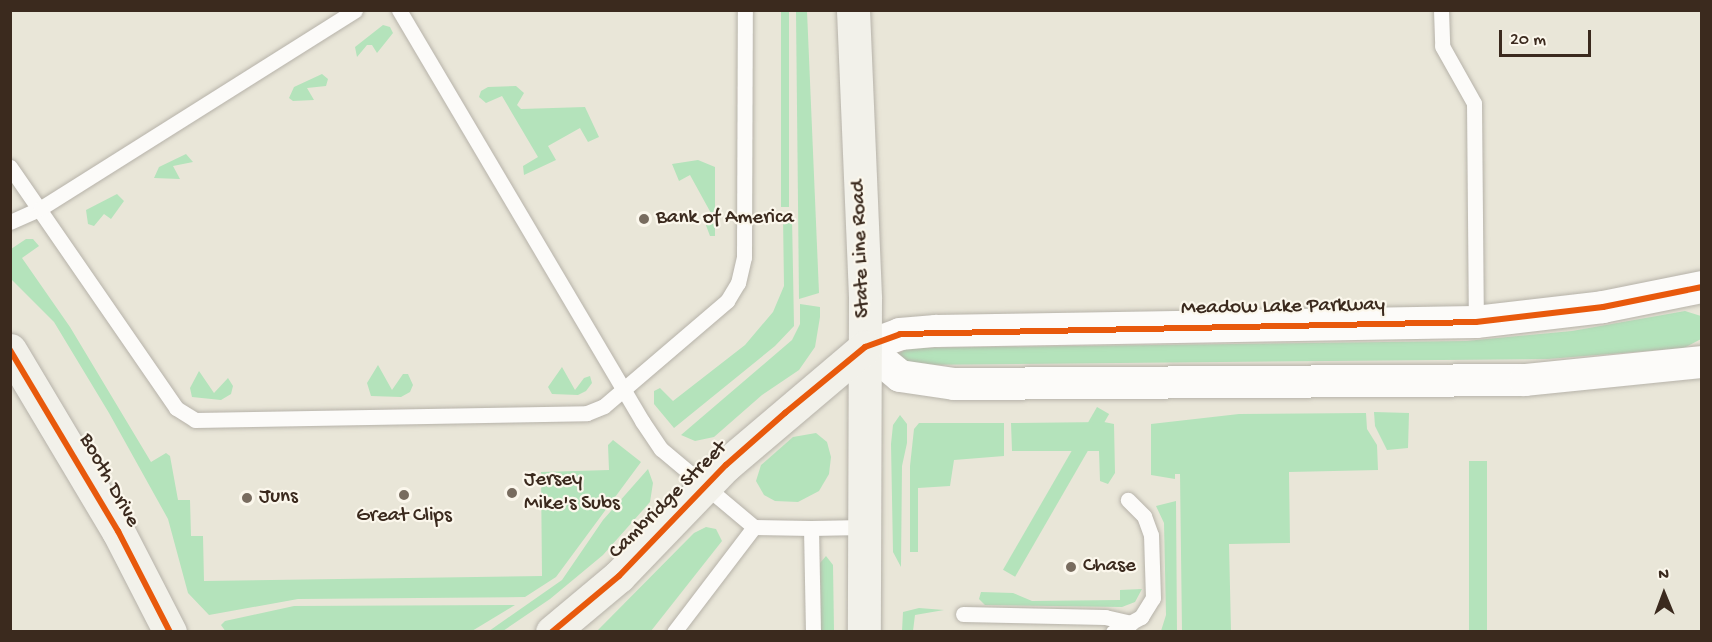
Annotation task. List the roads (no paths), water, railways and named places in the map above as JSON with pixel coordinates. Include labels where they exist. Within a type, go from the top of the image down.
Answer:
[{"type":"street","name":"State Line Road","points":[[853,10],[865,347],[864,632]]},
{"type":"street","name":"Meadow Lake Parkway","points":[[865,347],[900,334],[936,331],[1476,322],[1603,307],[1701,287]]},
{"type":"street","points":[[865,347],[900,376],[954,384],[1525,380],[1701,362]]},
{"type":"street","name":"Cambridge Street","points":[[552,632],[619,576],[707,486],[785,412],[865,347]]},
{"type":"street","name":"Booth Drive","points":[[10,350],[118,531],[170,632]]},
{"type":"lane","points":[[10,222],[41,208],[355,10]]},
{"type":"lane","points":[[399,10],[621,391],[661,449],[754,527],[864,527]]},
{"type":"lane","points":[[10,167],[41,208],[176,408],[195,420],[597,411],[727,301],[743,268],[745,10]]},
{"type":"lane","points":[[1442,10],[1442,46],[1474,103],[1476,322]]},
{"type":"lane","points":[[1113,632],[1145,614],[1153,598],[1152,542],[1144,516],[1128,500]]},
{"type":"lane","points":[[674,632],[754,527]]},
{"type":"lane","points":[[811,528],[813,632]]},
{"type":"lane","points":[[963,614],[1105,616],[1131,623]]},
{"type":"place","name":"Bank of America","points":[[644,219]]},
{"type":"place","name":"Jersey Mike's Subs","points":[[512,493]]},
{"type":"place","name":"Great Clips","points":[[404,495]]},
{"type":"place","name":"Juns","points":[[247,498]]},
{"type":"place","name":"Chase","points":[[1071,567]]}]
